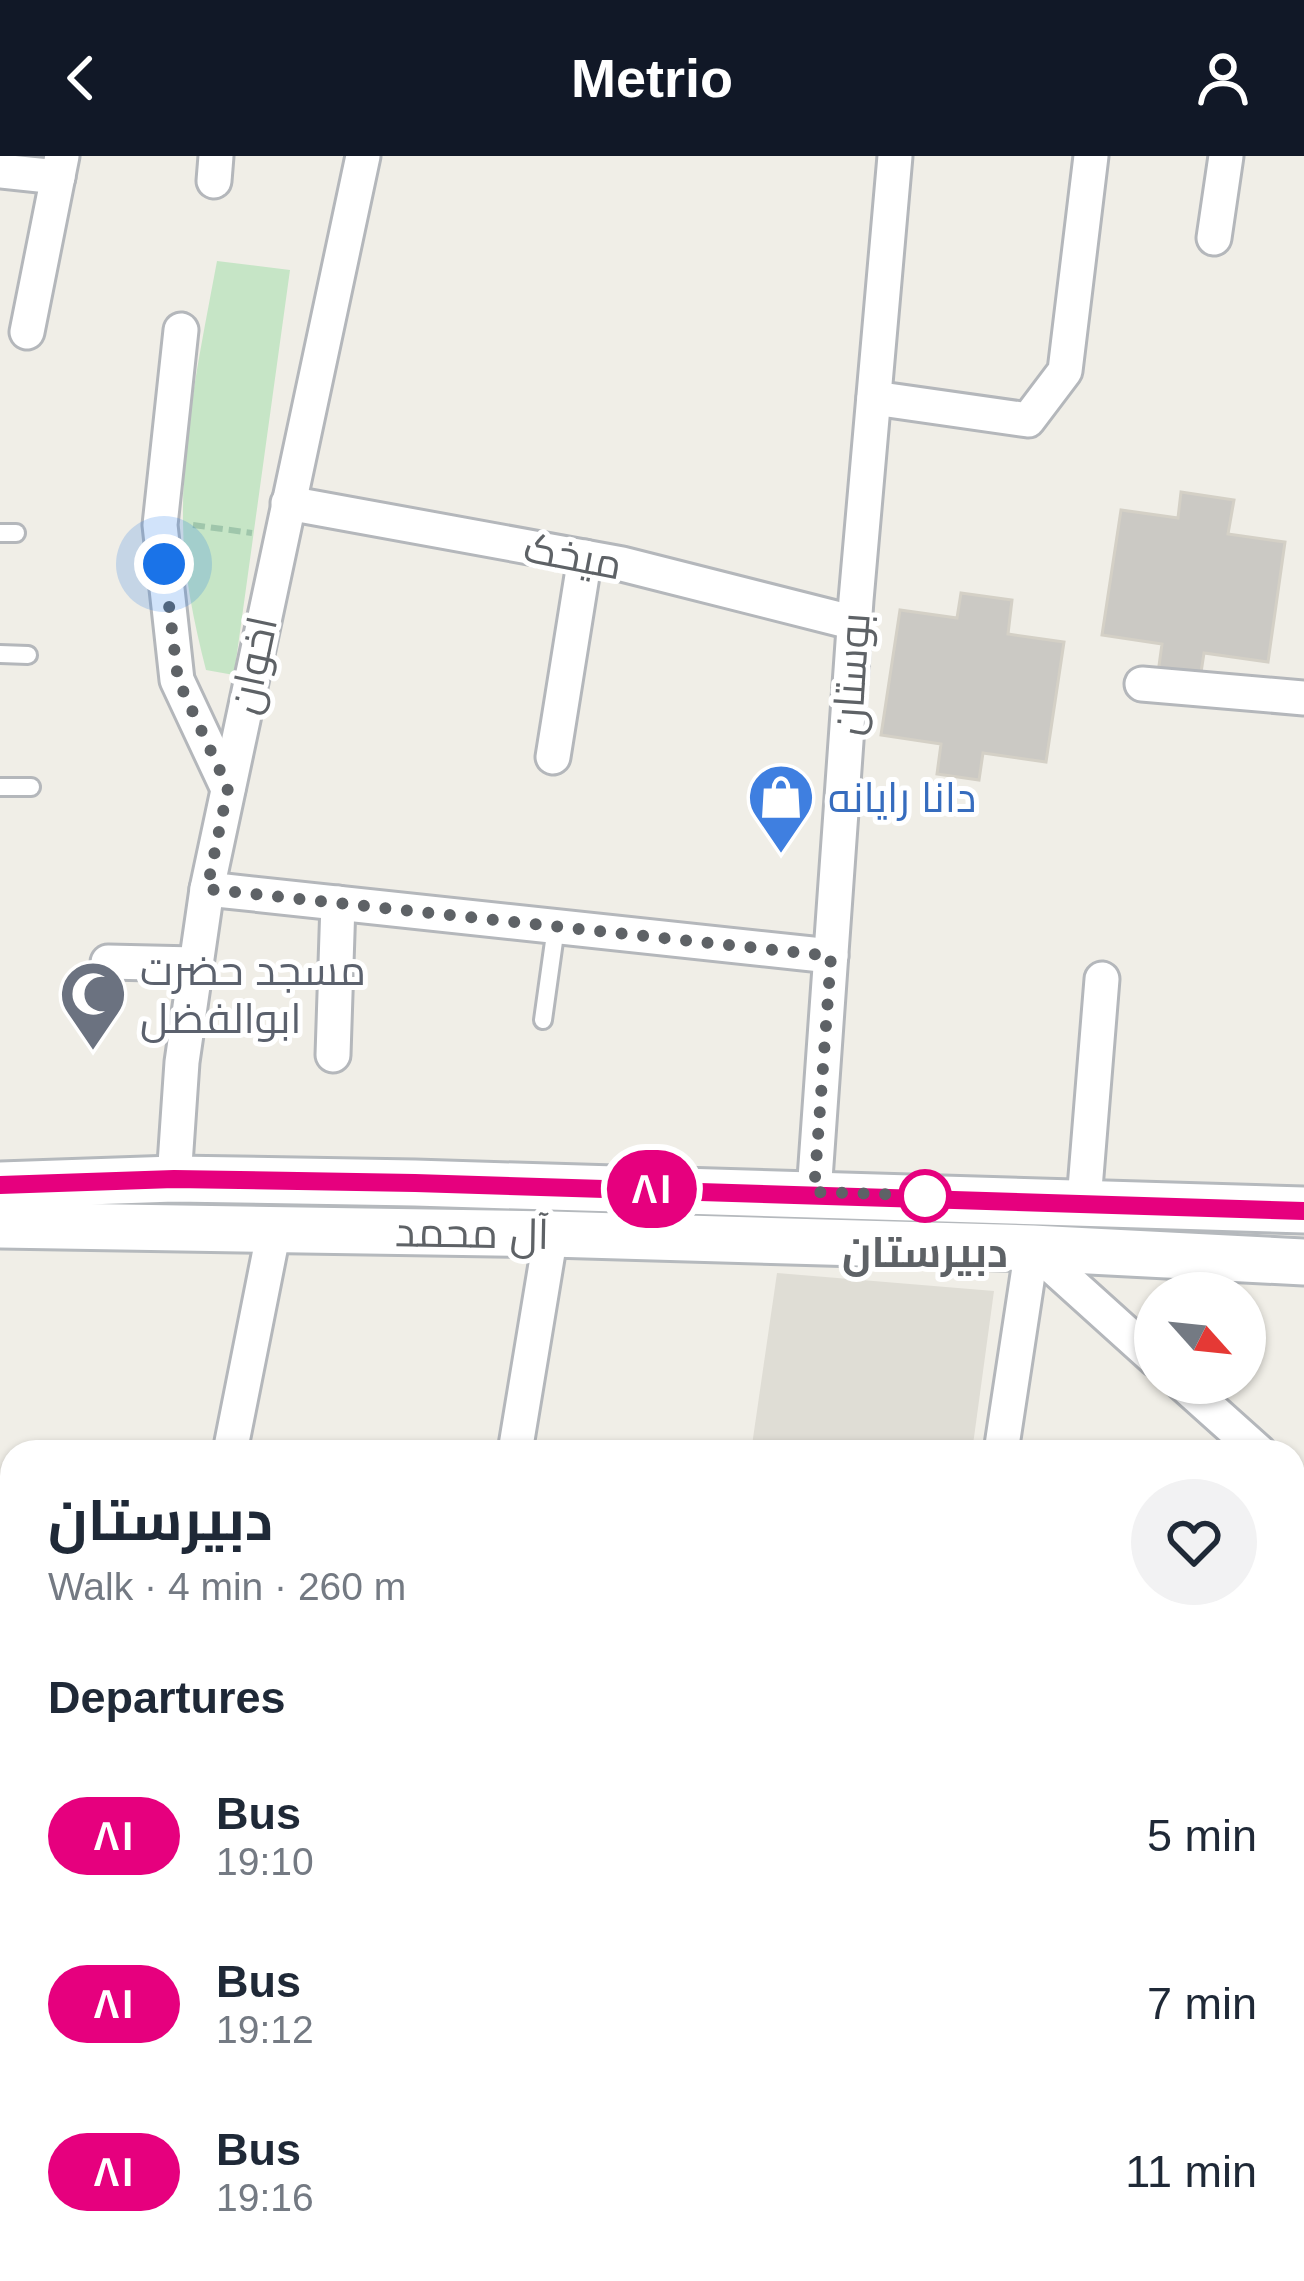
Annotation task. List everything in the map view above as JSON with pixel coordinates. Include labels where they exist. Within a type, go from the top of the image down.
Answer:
[{"type":"main road","name":"آل محمد","points":[[0,1185],[174,1179],[814,1192],[1304,1210]]},
{"type":"main road","name":"آل محمد","points":[[0,1225],[551,1234],[1032,1248],[1304,1262]]},
{"type":"street","name":"اخوان","points":[[174,1179],[207,889],[363,156]]},
{"type":"street","name":"بوستان","points":[[814,1192],[855,623],[896,156]]},
{"type":"street","points":[[874,398],[1028,420],[1065,370],[1090,156]]},
{"type":"street","points":[[1214,238],[1226,156]]},
{"type":"street","points":[[0,171],[60,166],[28,332]]},
{"type":"street","points":[[181,330],[160,525],[178,680],[228,788]]},
{"type":"street","name":"میخک","points":[[288,503],[585,557],[855,623]]},
{"type":"street","points":[[553,757],[585,557]]},
{"type":"street","points":[[1142,684],[1304,698]]},
{"type":"street","points":[[207,889],[831,956]]},
{"type":"street","points":[[333,1055],[338,904]]},
{"type":"street","points":[[108,962],[195,964]]},
{"type":"street","points":[[1084,1202],[1102,979]]},
{"type":"street","points":[[232,1440],[274,1230]]},
{"type":"street","points":[[517,1440],[551,1234]]},
{"type":"street","points":[[1032,1248],[1134,1339]]},
{"type":"street","points":[[1002,1440],[1032,1248]]},
{"type":"street","points":[[1205,1404],[1246,1440]]},
{"type":"lane","points":[[0,654],[28,655]]},
{"type":"lane","points":[[0,787],[31,787]]},
{"type":"lane","points":[[543,1020],[556,927]]},
{"type":"path","points":[[183,524],[253,533]]},
{"type":"shaded area","points":[[777,1273],[994,1291],[974,1440],[753,1440]]},
{"type":"green space","points":[[217,261],[290,270],[234,675],[206,670],[183,541],[189,424]]},
{"type":"building","points":[[1181,492],[1234,500],[1228,534],[1285,542],[1268,662],[1204,653],[1200,679],[1158,673],[1162,644],[1102,635],[1121,510],[1178,518]]},
{"type":"building","points":[[961,593],[1012,600],[1008,634],[1064,642],[1046,762],[983,753],[979,780],[937,774],[941,744],[881,735],[900,610],[957,618]]},
{"type":"bus line","name":"۸۱","points":[[0,1185],[174,1179],[415,1183],[1304,1211]]},
{"type":"place","name":"دانا رایانه","points":[[781,856]]},
{"type":"place","name":"مسجد حضرت ابوالفضل","points":[[93,1053]]},
{"type":"place","name":"دبیرستان","points":[[925,1196]]},
{"type":"route","points":[[164,564],[178,680],[228,788],[207,889],[831,956],[814,1192],[942,1196],[925,1196]]}]
